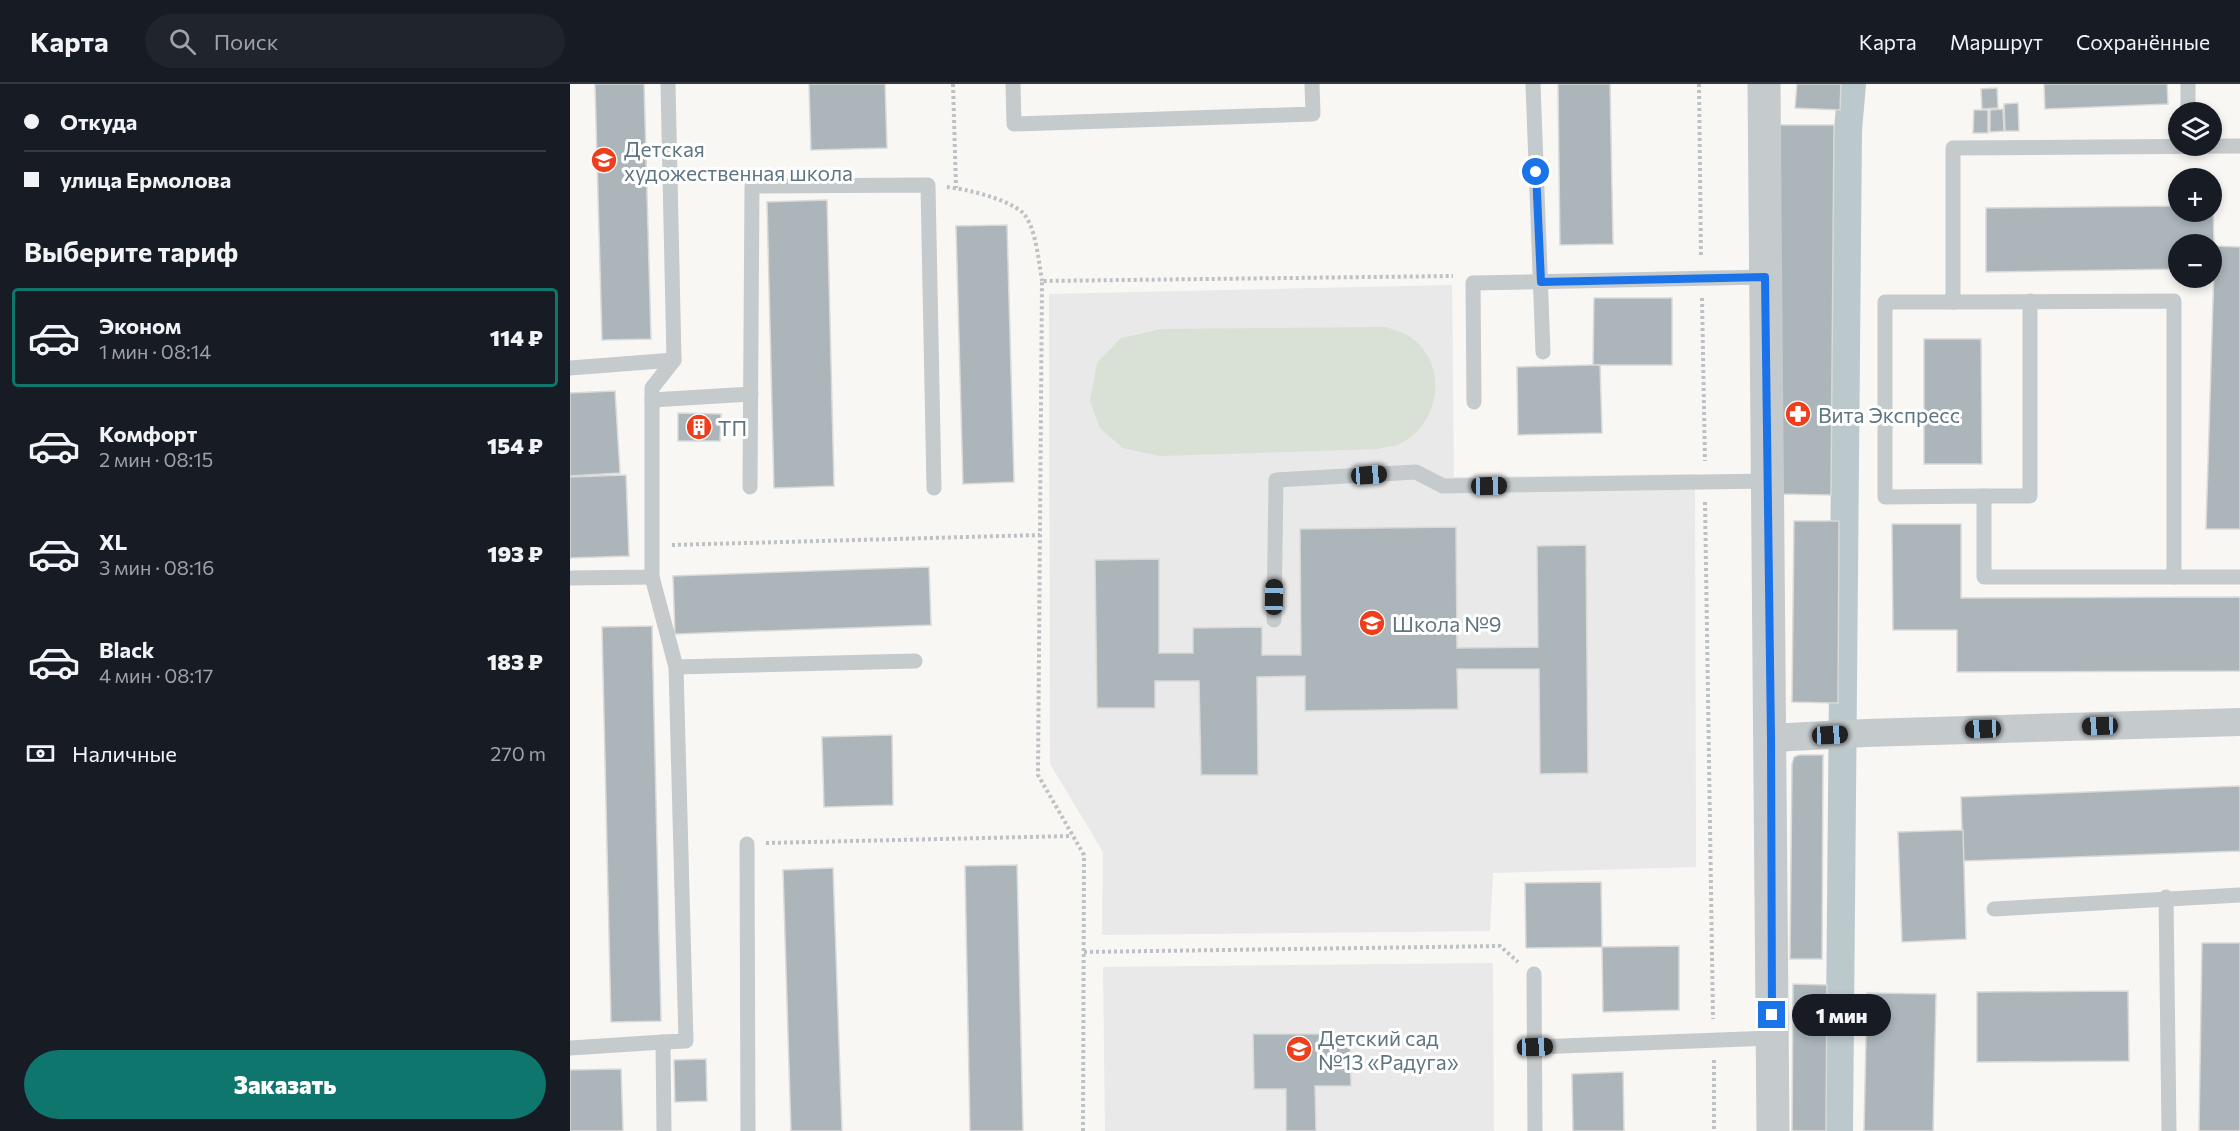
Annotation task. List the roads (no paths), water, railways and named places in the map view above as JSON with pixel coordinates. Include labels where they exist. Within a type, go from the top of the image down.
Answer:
[{"type":"street","points":[[1764,84],[1773,1131]]},
{"type":"street","points":[[1771,738],[2240,722]]},
{"type":"lane","points":[[570,1047],[686,1041],[676,667],[652,577],[652,388],[674,360],[669,84]]},
{"type":"lane","points":[[1013,84],[1014,124],[1313,114],[1312,84]]},
{"type":"lane","points":[[1533,84],[1544,352]]},
{"type":"lane","points":[[2188,84],[2188,102]]},
{"type":"lane","points":[[1953,302],[1953,148],[2168,146]]},
{"type":"lane","points":[[2222,147],[2240,147]]},
{"type":"lane","points":[[750,487],[752,186],[928,185],[934,488]]},
{"type":"lane","points":[[1474,402],[1473,283],[1765,277]]},
{"type":"lane","points":[[2030,301],[2030,496],[1885,497],[1885,302],[2030,301],[2174,301],[2174,577]]},
{"type":"lane","points":[[570,368],[674,360]]},
{"type":"lane","points":[[652,400],[751,394]]},
{"type":"lane","points":[[1274,620],[1276,480],[1416,472],[1443,486],[1705,483],[1767,480]]},
{"type":"lane","points":[[1984,496],[1984,578],[2240,577]]},
{"type":"lane","points":[[570,578],[652,577]]},
{"type":"lane","points":[[676,667],[915,661]]},
{"type":"lane","points":[[747,844],[748,1131]]},
{"type":"lane","points":[[1994,909],[2240,894]]},
{"type":"lane","points":[[2166,897],[2169,1131]]},
{"type":"lane","points":[[1534,974],[1535,1131]]},
{"type":"lane","points":[[1535,1047],[1772,1038]]},
{"type":"lane","points":[[663,1042],[664,1131]]},
{"type":"waterway","points":[[1839,1131],[1848,130],[1852,84]]},
{"type":"place","name":"Детская художественная школа","points":[[604,160]]},
{"type":"place","name":"Вита Экспресс","points":[[1798,414]]},
{"type":"place","name":"ТП","points":[[699,427]]},
{"type":"place","name":"Школа №9","points":[[1372,623]]},
{"type":"place","name":"Детский сад №13 «Радуга»","points":[[1299,1049]]}]
